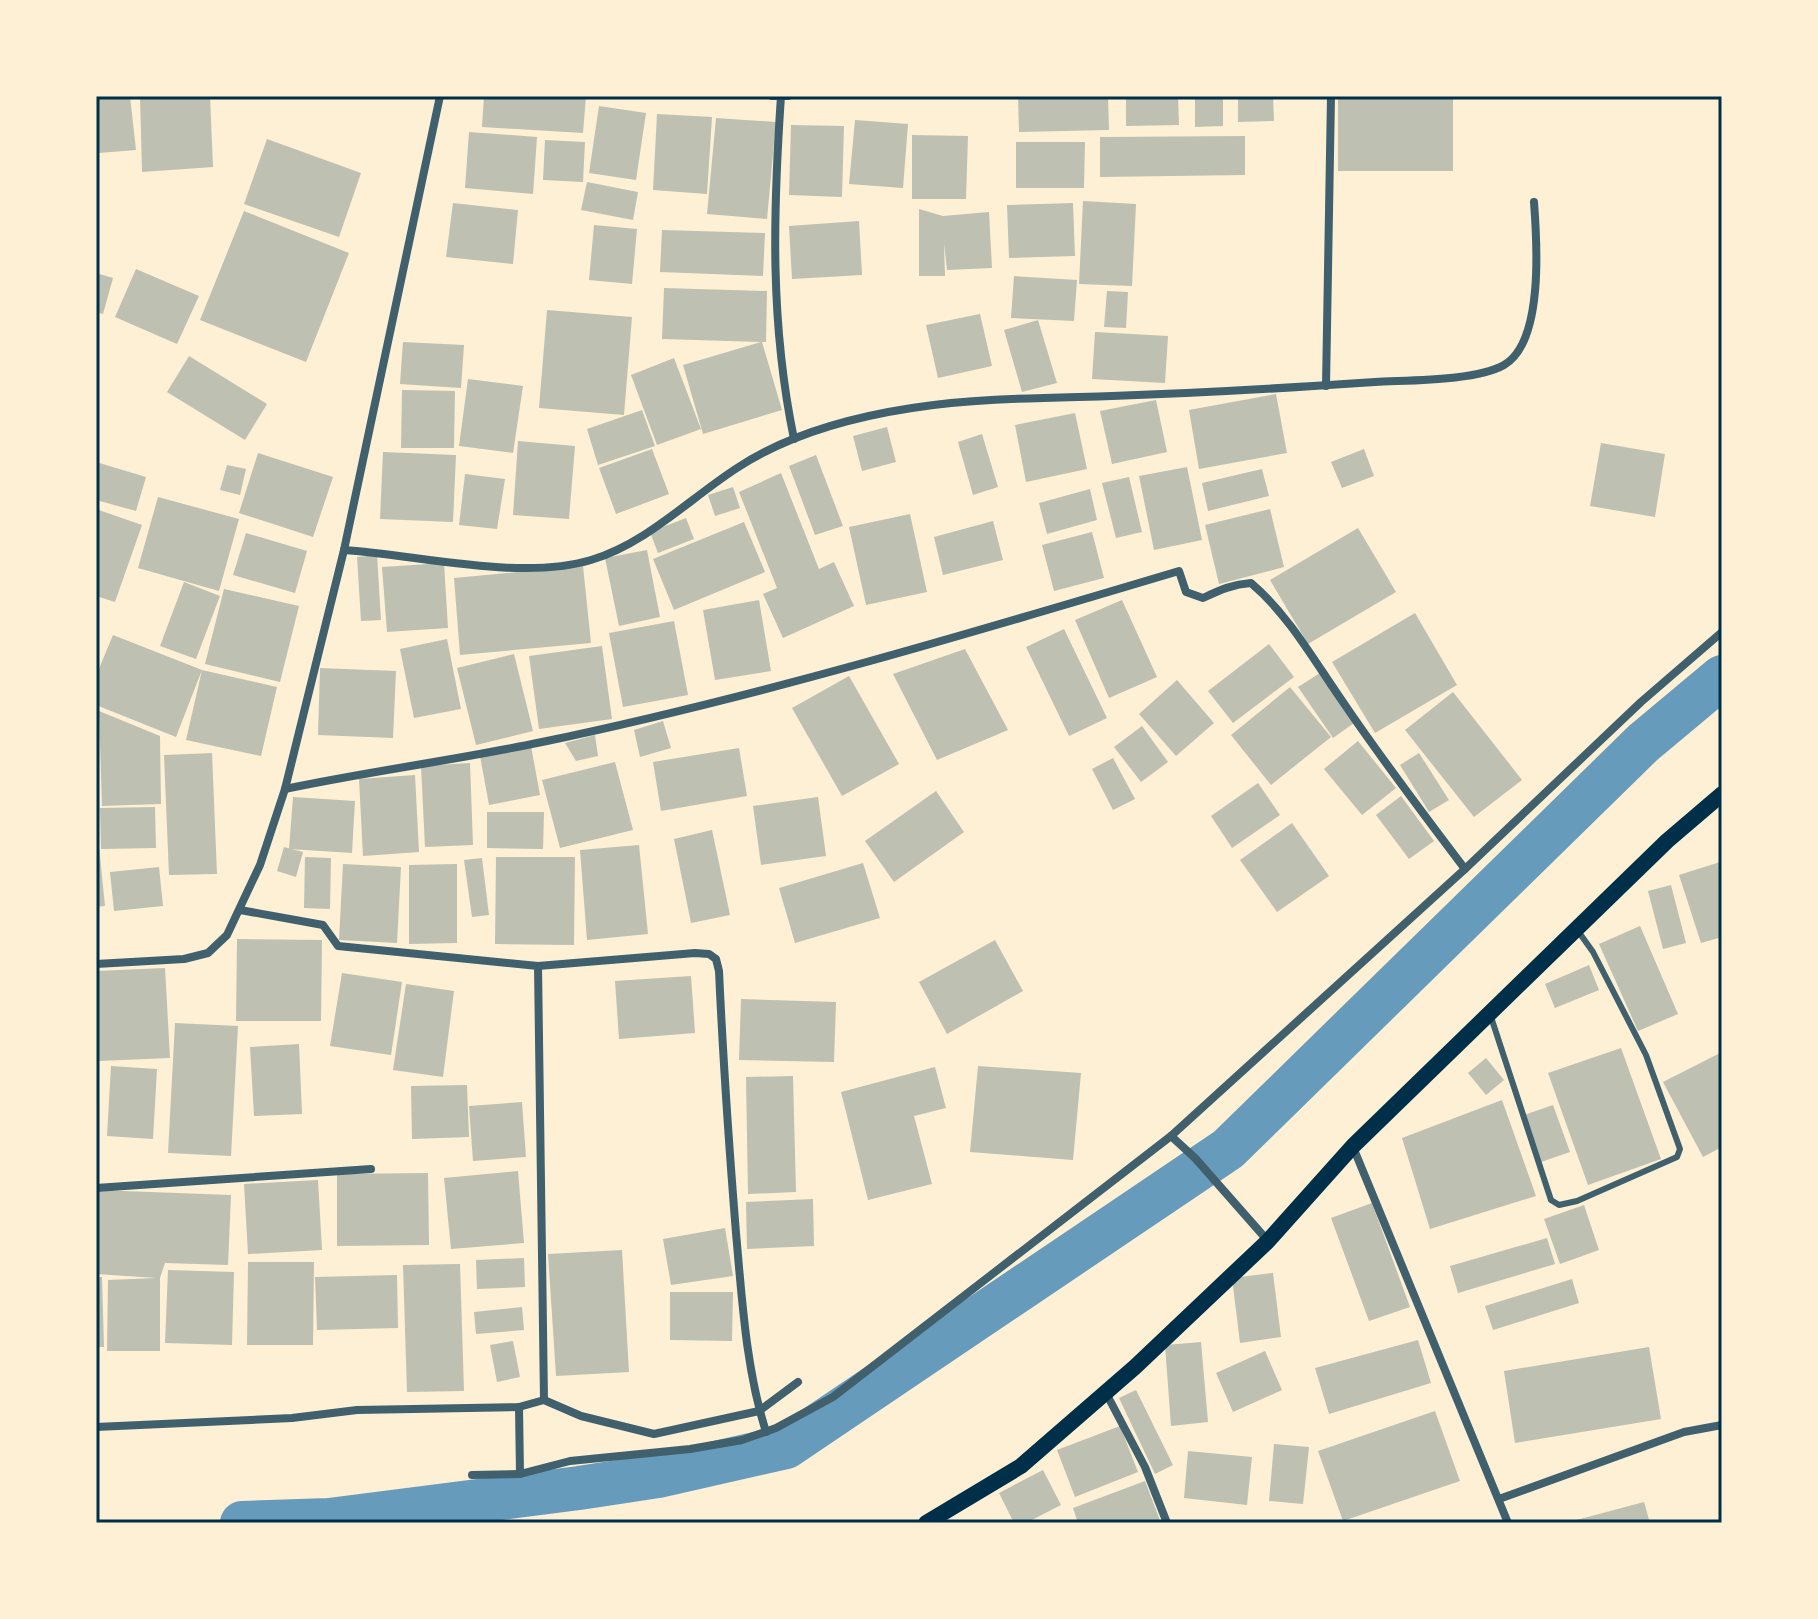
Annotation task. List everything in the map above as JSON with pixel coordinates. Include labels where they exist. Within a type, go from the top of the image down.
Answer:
[{"type":"main road","points":[[926,1523],[1021,1466],[1105,1393],[1268,1241],[1353,1146],[1578,931],[1667,841],[1722,794]]},
{"type":"street","points":[[96,964],[194,958],[208,953],[218,945],[240,910],[260,865],[285,789],[344,550],[440,96]]},
{"type":"street","points":[[772,96],[788,96]]},
{"type":"street","points":[[781,96],[774,200],[776,304],[784,391],[794,439]]},
{"type":"street","points":[[1326,386],[1331,96]]},
{"type":"street","points":[[344,550],[531,568],[580,563],[635,541],[761,453],[846,423],[910,408],[968,402],[1326,386],[1474,374],[1500,367],[1517,355],[1524,344],[1534,293],[1537,243],[1534,202]]},
{"type":"street","points":[[285,789],[542,742],[808,679],[1179,571],[1186,592],[1203,598],[1225,587],[1251,583],[1261,591],[1281,614],[1383,761],[1465,869]]},
{"type":"street","points":[[472,1475],[520,1474],[570,1461],[690,1449],[742,1440],[766,1432],[833,1397],[1171,1136],[1465,869],[1641,702],[1722,632]]},
{"type":"street","points":[[240,910],[323,925],[338,946],[538,966],[695,953],[709,954],[716,959],[742,1305],[759,1411],[766,1432]]},
{"type":"street","points":[[538,966],[544,1400]]},
{"type":"street","points":[[1171,1136],[1195,1158],[1268,1241]]},
{"type":"street","points":[[1353,1146],[1508,1523]]},
{"type":"street","points":[[96,1188],[371,1169]]},
{"type":"street","points":[[96,1427],[292,1418],[357,1410],[519,1407],[544,1400],[581,1416],[654,1434],[759,1411],[798,1382]]},
{"type":"street","points":[[1105,1393],[1145,1467],[1167,1523]]},
{"type":"street","points":[[519,1407],[520,1474]]},
{"type":"street","points":[[1499,1499],[1684,1432],[1722,1425]]},
{"type":"lane","points":[[1490,1014],[1551,1200],[1559,1205],[1577,1201],[1677,1157],[1680,1149],[1646,1055],[1593,952],[1578,931]]},
{"type":"building","points":[[96,96],[130,96],[136,150],[99,153]]},
{"type":"building","points":[[140,96],[210,96],[213,167],[142,172]]},
{"type":"building","points":[[484,96],[586,96],[583,133],[482,127]]},
{"type":"building","points":[[1018,96],[1108,96],[1109,130],[1019,132]]},
{"type":"building","points":[[1126,96],[1178,96],[1179,125],[1126,126]]},
{"type":"building","points":[[1195,96],[1223,96],[1223,126],[1195,127]]},
{"type":"building","points":[[1238,96],[1273,96],[1274,121],[1238,122]]},
{"type":"building","points":[[1338,96],[1453,96],[1453,171],[1338,171]]},
{"type":"building","points":[[599,106],[646,113],[636,180],[589,173]]},
{"type":"building","points":[[657,114],[712,117],[707,194],[653,190]]},
{"type":"building","points":[[716,118],[776,122],[767,219],[707,214]]},
{"type":"building","points":[[855,120],[908,124],[903,188],[849,184]]},
{"type":"building","points":[[791,125],[844,126],[842,197],[789,195]]},
{"type":"building","points":[[469,132],[537,137],[533,194],[465,188]]},
{"type":"building","points":[[912,135],[968,136],[966,199],[912,199]]},
{"type":"building","points":[[1245,136],[1245,175],[1100,177],[1100,137]]},
{"type":"building","points":[[267,139],[361,173],[339,237],[244,204]]},
{"type":"building","points":[[545,140],[585,142],[583,182],[543,180]]},
{"type":"building","points":[[1016,142],[1085,142],[1084,188],[1016,188]]},
{"type":"building","points":[[587,182],[638,192],[633,220],[581,210]]},
{"type":"building","points":[[1083,201],[1136,204],[1132,286],[1079,284]]},
{"type":"building","points":[[453,203],[518,210],[513,264],[446,257]]},
{"type":"building","points":[[1073,203],[1075,256],[1009,258],[1007,205]]},
{"type":"building","points":[[919,209],[943,216],[989,212],[992,268],[947,270],[944,243],[945,276],[919,276]]},
{"type":"building","points":[[244,211],[349,253],[306,362],[200,320]]},
{"type":"building","points":[[859,221],[862,275],[792,279],[789,226]]},
{"type":"building","points":[[594,225],[637,229],[632,284],[589,280]]},
{"type":"building","points":[[662,230],[765,233],[763,276],[660,272]]},
{"type":"building","points":[[136,269],[199,296],[177,344],[115,317]]},
{"type":"building","points":[[96,273],[113,278],[103,314],[96,312]]},
{"type":"building","points":[[1014,276],[1077,280],[1074,321],[1011,318]]},
{"type":"building","points":[[664,288],[767,291],[766,342],[762,342],[782,410],[703,434],[683,365],[761,342],[662,339]]},
{"type":"building","points":[[1107,291],[1128,292],[1126,328],[1104,327]]},
{"type":"building","points":[[547,310],[632,317],[624,415],[539,408]]},
{"type":"building","points":[[980,314],[992,366],[938,378],[926,325]]},
{"type":"building","points":[[1038,320],[1057,383],[1022,392],[1004,330]]},
{"type":"building","points":[[1095,332],[1168,336],[1165,383],[1092,379]]},
{"type":"building","points":[[403,342],[464,345],[461,388],[400,384]]},
{"type":"building","points":[[189,356],[267,404],[245,440],[167,392]]},
{"type":"building","points":[[674,358],[701,429],[657,445],[631,375]]},
{"type":"building","points":[[468,379],[523,386],[513,453],[459,446]]},
{"type":"building","points":[[402,390],[455,391],[454,448],[401,448]]},
{"type":"building","points":[[1276,394],[1287,453],[1199,469],[1189,410]]},
{"type":"building","points":[[1156,400],[1167,452],[1112,464],[1100,411]]},
{"type":"building","points":[[642,410],[655,446],[598,465],[587,429]]},
{"type":"building","points":[[1075,413],[1087,469],[1026,482],[1015,425]]},
{"type":"building","points":[[887,427],[896,462],[862,471],[853,436]]},
{"type":"building","points":[[982,434],[998,487],[973,495],[958,442]]},
{"type":"building","points":[[518,441],[575,446],[569,519],[513,515]]},
{"type":"building","points":[[1601,443],[1665,454],[1655,517],[1590,506]]},
{"type":"building","points":[[652,449],[669,494],[616,514],[599,468]]},
{"type":"building","points":[[1364,449],[1374,476],[1342,488],[1331,462]]},
{"type":"building","points":[[383,452],[456,455],[453,522],[380,519]]},
{"type":"building","points":[[258,453],[333,477],[313,537],[239,513]]},
{"type":"building","points":[[816,455],[843,526],[815,535],[789,466]]},
{"type":"building","points":[[96,462],[146,477],[136,511],[96,500]]},
{"type":"building","points":[[227,465],[246,469],[240,495],[220,490]]},
{"type":"building","points":[[1187,467],[1202,540],[1154,550],[1139,476]]},
{"type":"building","points":[[1262,469],[1269,496],[1208,511],[1202,483]]},
{"type":"building","points":[[781,473],[819,569],[834,562],[854,606],[783,638],[763,594],[777,588],[739,492]]},
{"type":"building","points":[[465,474],[505,479],[497,529],[459,525]]},
{"type":"building","points":[[1129,477],[1142,532],[1116,538],[1102,483]]},
{"type":"building","points":[[733,487],[740,508],[715,516],[708,495]]},
{"type":"building","points":[[1090,489],[1097,520],[1047,534],[1039,503]]},
{"type":"building","points":[[158,497],[239,519],[219,591],[138,568]]},
{"type":"building","points":[[96,509],[142,525],[115,602],[96,596]]},
{"type":"building","points":[[1270,509],[1284,567],[1219,584],[1205,525]]},
{"type":"building","points":[[910,514],[927,592],[866,605],[849,527]]},
{"type":"building","points":[[686,518],[694,539],[658,553],[650,532]]},
{"type":"building","points":[[993,521],[1003,560],[943,575],[934,537]]},
{"type":"building","points":[[744,522],[765,572],[674,610],[653,559]]},
{"type":"building","points":[[1358,528],[1396,592],[1308,644],[1270,580]]},
{"type":"building","points":[[1092,532],[1104,578],[1054,591],[1042,545]]},
{"type":"building","points":[[246,533],[307,551],[295,593],[233,575]]},
{"type":"building","points":[[647,550],[660,617],[619,626],[605,558]]},
{"type":"building","points":[[377,555],[381,620],[361,621],[357,557]]},
{"type":"building","points":[[444,563],[448,628],[387,632],[382,567]]},
{"type":"building","points":[[583,566],[591,643],[460,655],[454,578]]},
{"type":"building","points":[[184,582],[220,596],[196,659],[160,646]]},
{"type":"building","points":[[224,589],[299,606],[280,682],[205,664]]},
{"type":"building","points":[[759,600],[771,671],[715,680],[703,610]]},
{"type":"building","points":[[1122,600],[1157,677],[1109,698],[1075,620]]},
{"type":"building","points":[[1415,613],[1457,685],[1375,733],[1332,662]]},
{"type":"building","points":[[674,621],[688,695],[623,707],[609,633]]},
{"type":"building","points":[[1064,629],[1107,718],[1069,736],[1026,647]]},
{"type":"building","points":[[113,635],[202,670],[176,737],[96,705],[96,676]]},
{"type":"building","points":[[447,639],[461,709],[414,718],[400,649]]},
{"type":"building","points":[[1269,644],[1294,677],[1233,723],[1208,691]]},
{"type":"building","points":[[602,646],[612,719],[539,729],[529,656]]},
{"type":"building","points":[[965,649],[1008,730],[937,760],[893,674]]},
{"type":"building","points":[[514,654],[533,731],[476,745],[457,668]]},
{"type":"building","points":[[320,668],[396,671],[393,738],[318,735]]},
{"type":"building","points":[[202,670],[277,687],[261,756],[186,740]]},
{"type":"building","points":[[1320,673],[1354,723],[1333,738],[1298,687]]},
{"type":"building","points":[[849,676],[899,764],[842,796],[792,708]]},
{"type":"building","points":[[1177,680],[1214,723],[1176,756],[1139,714]]},
{"type":"building","points":[[1290,687],[1331,737],[1271,785],[1231,735]]},
{"type":"building","points":[[1453,692],[1522,780],[1474,817],[1405,730]]},
{"type":"building","points":[[99,711],[160,736],[161,804],[102,806]]},
{"type":"building","points":[[663,721],[671,748],[640,757],[634,730]]},
{"type":"building","points":[[1142,726],[1168,762],[1141,782],[1114,747]]},
{"type":"building","points":[[595,735],[598,756],[576,761],[565,743]]},
{"type":"building","points":[[1358,741],[1396,788],[1362,815],[1324,769]]},
{"type":"building","points":[[531,746],[540,795],[489,805],[480,756]]},
{"type":"building","points":[[739,748],[747,796],[661,811],[653,762]]},
{"type":"building","points":[[212,753],[217,874],[169,875],[164,755]]},
{"type":"building","points":[[1419,753],[1449,800],[1429,812],[1400,765]]},
{"type":"building","points":[[1113,758],[1135,799],[1113,810],[1092,769]]},
{"type":"building","points":[[615,762],[633,830],[560,848],[542,780]]},
{"type":"building","points":[[470,763],[473,845],[425,847],[421,766]]},
{"type":"building","points":[[415,775],[419,852],[363,856],[359,779]]},
{"type":"building","points":[[1258,783],[1280,815],[1232,848],[1211,816]]},
{"type":"building","points":[[936,791],[964,832],[894,882],[865,841]]},
{"type":"building","points":[[1401,796],[1434,841],[1409,859],[1376,815]]},
{"type":"building","points":[[293,797],[355,801],[352,853],[289,849]]},
{"type":"building","points":[[818,797],[826,856],[761,865],[753,806]]},
{"type":"building","points":[[155,807],[156,848],[101,849],[100,808]]},
{"type":"building","points":[[487,812],[544,812],[543,849],[487,848]]},
{"type":"building","points":[[1292,823],[1329,876],[1277,912],[1240,860]]},
{"type":"building","points":[[712,830],[730,915],[691,923],[674,839]]},
{"type":"building","points":[[96,837],[105,906],[96,907]]},
{"type":"building","points":[[639,845],[648,934],[587,940],[580,850]]},
{"type":"building","points":[[284,847],[303,852],[296,877],[277,871]]},
{"type":"building","points":[[305,857],[331,858],[330,909],[304,908]]},
{"type":"building","points":[[496,857],[575,857],[574,945],[495,944]]},
{"type":"building","points":[[482,858],[489,915],[472,917],[464,860]]},
{"type":"building","points":[[1720,862],[1722,937],[1701,943],[1679,875]]},
{"type":"building","points":[[863,863],[880,918],[795,943],[779,888]]},
{"type":"building","points":[[343,864],[401,867],[397,943],[339,940]]},
{"type":"building","points":[[457,864],[457,943],[409,944],[409,865]]},
{"type":"building","points":[[159,867],[163,906],[114,911],[110,872]]},
{"type":"building","points":[[1671,885],[1686,943],[1663,949],[1648,891]]},
{"type":"building","points":[[1640,926],[1678,1014],[1638,1031],[1599,944]]},
{"type":"building","points":[[237,939],[322,940],[321,1021],[236,1021]]},
{"type":"building","points":[[995,940],[1023,991],[947,1034],[919,982]]},
{"type":"building","points":[[1589,965],[1599,990],[1555,1008],[1545,984]]},
{"type":"building","points":[[165,968],[170,1058],[99,1061],[96,971]]},
{"type":"building","points":[[342,973],[402,982],[391,1055],[330,1046]]},
{"type":"building","points":[[691,976],[695,1033],[619,1039],[615,981]]},
{"type":"building","points":[[406,984],[454,991],[443,1077],[393,1070]]},
{"type":"building","points":[[741,999],[836,1002],[834,1062],[739,1060]]},
{"type":"building","points":[[175,1023],[238,1026],[231,1156],[168,1153]]},
{"type":"building","points":[[299,1044],[302,1114],[254,1116],[250,1047]]},
{"type":"building","points":[[1621,1048],[1661,1159],[1588,1185],[1548,1073]]},
{"type":"building","points":[[1722,1052],[1722,1147],[1703,1157],[1663,1082]]},
{"type":"building","points":[[1486,1058],[1504,1080],[1486,1095],[1468,1073]]},
{"type":"building","points":[[111,1066],[157,1069],[153,1139],[107,1136]]},
{"type":"building","points":[[978,1066],[1081,1073],[1073,1160],[970,1152]]},
{"type":"building","points":[[935,1067],[946,1108],[914,1116],[932,1184],[868,1200],[841,1092]]},
{"type":"building","points":[[793,1076],[796,1192],[748,1194],[746,1077]]},
{"type":"building","points":[[467,1085],[469,1137],[412,1139],[411,1086]]},
{"type":"building","points":[[1502,1100],[1536,1196],[1430,1229],[1402,1138]]},
{"type":"building","points":[[522,1102],[526,1157],[473,1161],[469,1106]]},
{"type":"building","points":[[1553,1105],[1570,1152],[1541,1162],[1524,1115]]},
{"type":"building","points":[[518,1171],[524,1243],[451,1249],[444,1178]]},
{"type":"building","points":[[428,1173],[429,1245],[337,1246],[337,1174]]},
{"type":"building","points":[[318,1180],[322,1250],[248,1254],[244,1184]]},
{"type":"building","points":[[96,1190],[231,1195],[228,1265],[165,1263],[160,1278],[160,1351],[107,1351],[108,1280],[156,1278],[96,1274]]},
{"type":"building","points":[[813,1199],[814,1246],[747,1249],[746,1202]]},
{"type":"building","points":[[1372,1203],[1410,1307],[1369,1321],[1331,1218]]},
{"type":"building","points":[[1584,1205],[1599,1250],[1560,1264],[1544,1219]]},
{"type":"building","points":[[725,1228],[733,1276],[671,1285],[663,1239]]},
{"type":"building","points":[[1547,1238],[1555,1264],[1458,1293],[1450,1266]]},
{"type":"building","points":[[622,1250],[629,1372],[556,1376],[548,1254]]},
{"type":"building","points":[[524,1258],[525,1287],[477,1289],[476,1260]]},
{"type":"building","points":[[248,1262],[314,1262],[313,1345],[247,1345]]},
{"type":"building","points":[[460,1264],[464,1391],[407,1392],[403,1265]]},
{"type":"building","points":[[168,1270],[234,1272],[232,1345],[165,1343]]},
{"type":"building","points":[[1273,1273],[1281,1337],[1240,1343],[1232,1278]]},
{"type":"building","points":[[397,1275],[398,1328],[317,1330],[315,1277]]},
{"type":"building","points":[[96,1277],[102,1277],[104,1347],[96,1347]]},
{"type":"building","points":[[1572,1279],[1579,1303],[1493,1330],[1485,1306]]},
{"type":"building","points":[[670,1292],[733,1292],[732,1341],[670,1340]]},
{"type":"building","points":[[522,1307],[524,1330],[476,1334],[474,1312]]},
{"type":"building","points":[[1418,1340],[1431,1383],[1329,1414],[1315,1368]]},
{"type":"building","points":[[513,1341],[520,1377],[497,1382],[490,1345]]},
{"type":"building","points":[[1201,1342],[1208,1422],[1171,1426],[1165,1345]]},
{"type":"building","points":[[1649,1347],[1661,1419],[1515,1443],[1504,1371]]},
{"type":"building","points":[[1265,1351],[1282,1390],[1233,1412],[1216,1373]]},
{"type":"building","points":[[1136,1390],[1173,1465],[1155,1474],[1119,1398]]},
{"type":"building","points":[[1435,1411],[1460,1481],[1343,1521],[1318,1451]]},
{"type":"building","points":[[1120,1426],[1138,1472],[1075,1497],[1057,1450]]},
{"type":"building","points":[[1274,1444],[1309,1447],[1303,1504],[1269,1501]]},
{"type":"building","points":[[1188,1451],[1252,1457],[1247,1505],[1184,1498]]},
{"type":"building","points":[[1043,1470],[1061,1505],[1026,1523],[1014,1523],[999,1493]]},
{"type":"building","points":[[1145,1481],[1161,1523],[1078,1523],[1073,1508]]},
{"type":"building","points":[[1644,1502],[1650,1523],[1569,1523],[1569,1522]]},
{"type":"waterway","points":[[242,1523],[329,1520],[579,1488],[658,1476],[786,1447],[1228,1149],[1643,743],[1722,677]]}]
